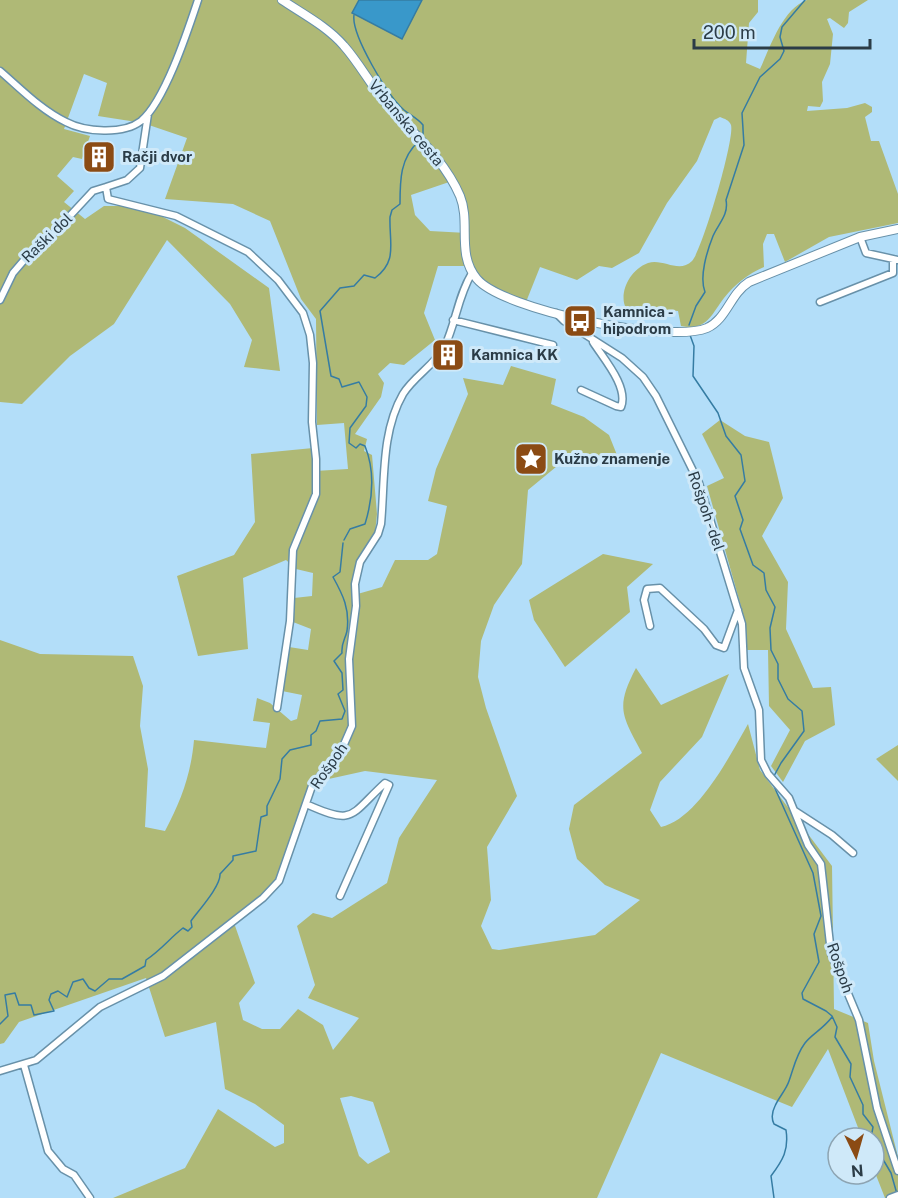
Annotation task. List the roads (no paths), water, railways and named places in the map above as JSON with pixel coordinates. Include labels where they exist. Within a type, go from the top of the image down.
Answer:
[{"type":"street","points":[[0,71],[55,116],[73,125],[94,129],[123,128],[140,122],[148,114],[180,51],[198,0]]},
{"type":"street","name":"Vrbanska cesta","points":[[282,0],[343,45],[387,104],[418,134],[444,167],[463,203],[464,242],[467,264],[472,273]]},
{"type":"street","name":"Raški dol","points":[[0,300],[13,273],[25,259],[40,248],[93,191],[127,180],[140,168],[148,114]]},
{"type":"street","points":[[106,187],[108,199],[176,216],[249,252],[278,280],[303,313],[313,363],[312,422],[316,485],[310,510],[293,550],[290,621],[277,708]]},
{"type":"street","points":[[472,273],[484,287],[501,296],[556,313],[636,330],[681,333],[696,331],[714,324],[736,292],[749,282],[860,237],[898,229]]},
{"type":"street","points":[[820,302],[892,273],[895,260],[866,253],[860,237]]},
{"type":"street","name":"Rošpoh","points":[[0,1071],[24,1065],[49,1052],[80,1022],[100,1007],[163,976],[263,898],[284,871],[312,786],[342,748],[352,726],[350,659],[356,606],[356,577],[360,562],[378,534],[381,524],[386,449],[394,415],[405,390],[444,347],[463,288],[472,273]]},
{"type":"street","name":"Rošpoh - del","points":[[556,313],[592,341],[622,358],[643,376],[656,396],[699,483],[742,624],[744,668],[759,710],[761,760],[768,774]]},
{"type":"street","points":[[453,320],[554,345]]},
{"type":"street","name":"Rošpoh - del","points":[[581,390],[621,407],[619,386],[592,341]]},
{"type":"street","points":[[650,626],[644,600],[645,593],[653,587],[660,588],[704,629],[716,645],[724,648],[738,610]]},
{"type":"street","name":"Rošpoh","points":[[768,774],[777,783],[794,811],[808,845],[821,864],[831,953],[859,1020],[877,1108],[898,1171]]},
{"type":"street","points":[[306,804],[333,816],[345,818],[354,813],[385,783],[389,785],[340,896]]},
{"type":"street","points":[[794,811],[832,835],[853,853]]},
{"type":"street","points":[[24,1065],[48,1151],[63,1168],[74,1175],[90,1198]]},
{"type":"water","points":[[359,0],[422,0],[402,39],[352,13]]},
{"type":"waterway","points":[[689,325],[696,306],[705,292],[703,272],[706,256],[713,236],[725,215],[726,200],[744,145],[742,113],[760,77],[780,59],[784,51],[780,37],[782,27],[805,0]]},
{"type":"waterway","points":[[354,15],[358,36],[372,65],[397,103],[423,125],[423,138]]},
{"type":"waterway","points":[[344,540],[350,529],[365,524],[370,504],[372,475],[365,446],[360,444],[356,448],[349,443],[350,428],[366,406],[367,397],[359,382],[342,387],[339,379],[331,376],[320,311],[340,288],[354,286],[364,275],[375,278],[387,265],[391,251],[390,217],[392,210],[400,204],[402,170],[408,155],[419,141]]},
{"type":"waterway","points":[[690,335],[694,346],[693,376],[718,413],[726,436],[741,455],[745,481],[735,496],[743,520],[740,529],[753,565],[764,573],[766,590],[775,607],[770,628],[771,650],[778,664],[778,679],[788,699],[802,711],[804,731],[774,776]]},
{"type":"waterway","points":[[0,1024],[8,1016],[5,995],[15,993],[19,1005],[31,1005],[34,1015],[54,1011],[49,1000],[51,994],[58,991],[67,997],[73,982],[83,979],[89,988],[95,991],[109,979],[122,979],[145,966],[146,960],[178,932],[183,928],[188,931],[192,927],[191,921],[213,892],[220,874],[233,860],[233,856],[256,851],[261,817],[267,815],[267,806],[280,779],[282,759],[290,750],[311,745],[311,735],[316,731],[320,721],[342,719],[345,711],[338,694],[343,690],[342,673],[334,661],[342,653],[348,623],[345,602],[333,577],[340,572],[343,543]]},
{"type":"waterway","points":[[773,784],[813,873],[821,916],[814,934],[819,962],[802,993],[803,999],[832,1016],[837,1027],[835,1037],[851,1064],[850,1077],[863,1105],[863,1114],[872,1126]]},
{"type":"waterway","points":[[774,1198],[771,1176],[784,1154],[787,1137],[786,1130],[774,1124],[773,1110],[788,1084],[802,1048],[832,1017]]},
{"type":"waterway","points":[[886,1164],[897,1194]]},
{"type":"place","name":"Račji dvor","points":[[99,157]]},
{"type":"place","name":"Kamnica - hipodrom","points":[[580,321]]},
{"type":"place","name":"Kamnica KK","points":[[448,355]]},
{"type":"place","name":"Kužno znamenje","points":[[531,459]]}]
